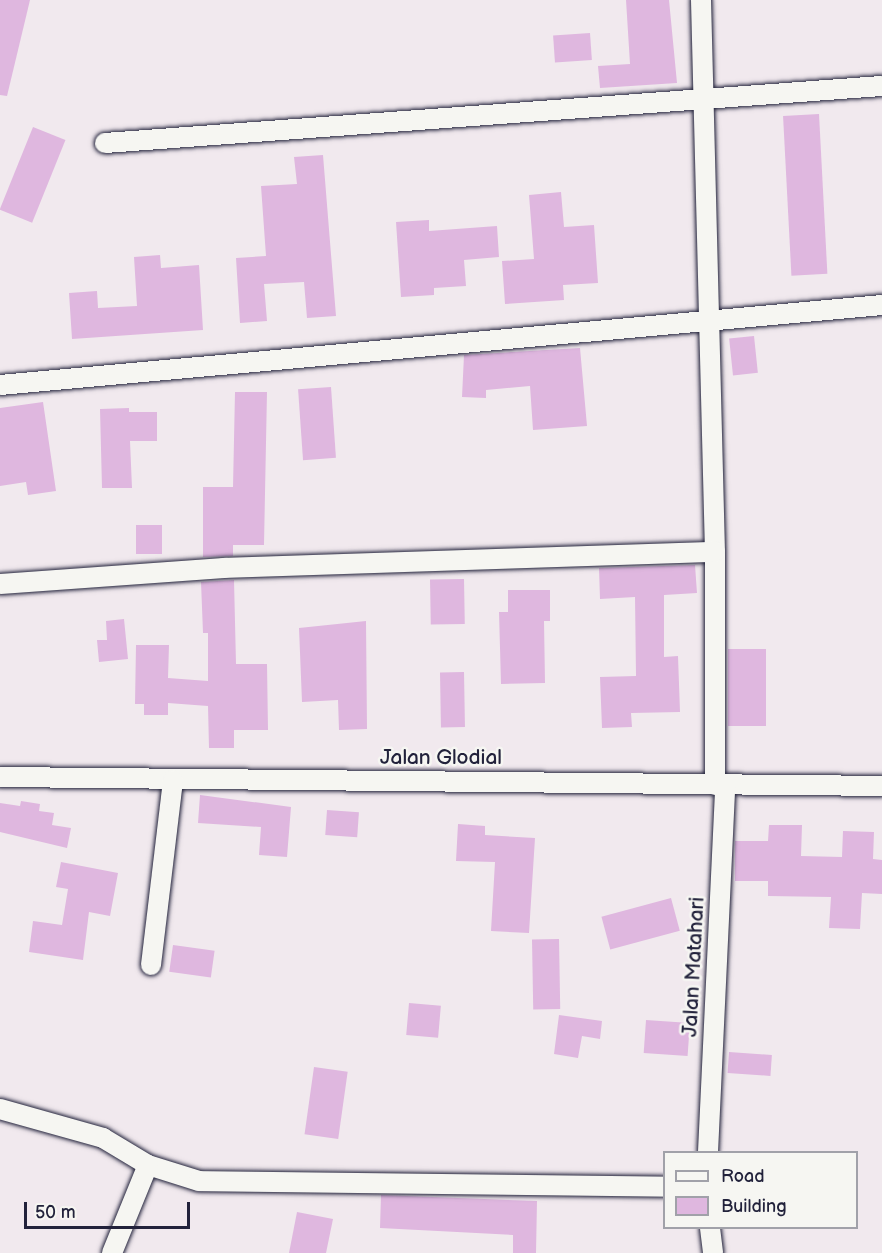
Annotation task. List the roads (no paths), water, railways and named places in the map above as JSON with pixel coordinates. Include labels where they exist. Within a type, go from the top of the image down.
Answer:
[{"type":"street","name":"Jalan Matahari","points":[[700,0],[720,785],[708,1151]]},
{"type":"street","points":[[105,143],[704,96],[882,86]]},
{"type":"street","points":[[0,385],[882,305]]},
{"type":"street","points":[[0,584],[224,568],[715,552]]},
{"type":"street","name":"Jalan Glodial","points":[[0,777],[882,786]]},
{"type":"street","points":[[151,965],[173,780]]},
{"type":"street","points":[[0,1109],[103,1138],[148,1165],[199,1181],[663,1187]]},
{"type":"street","points":[[112,1253],[148,1165]]},
{"type":"street","points":[[711,1229],[713,1253]]}]
